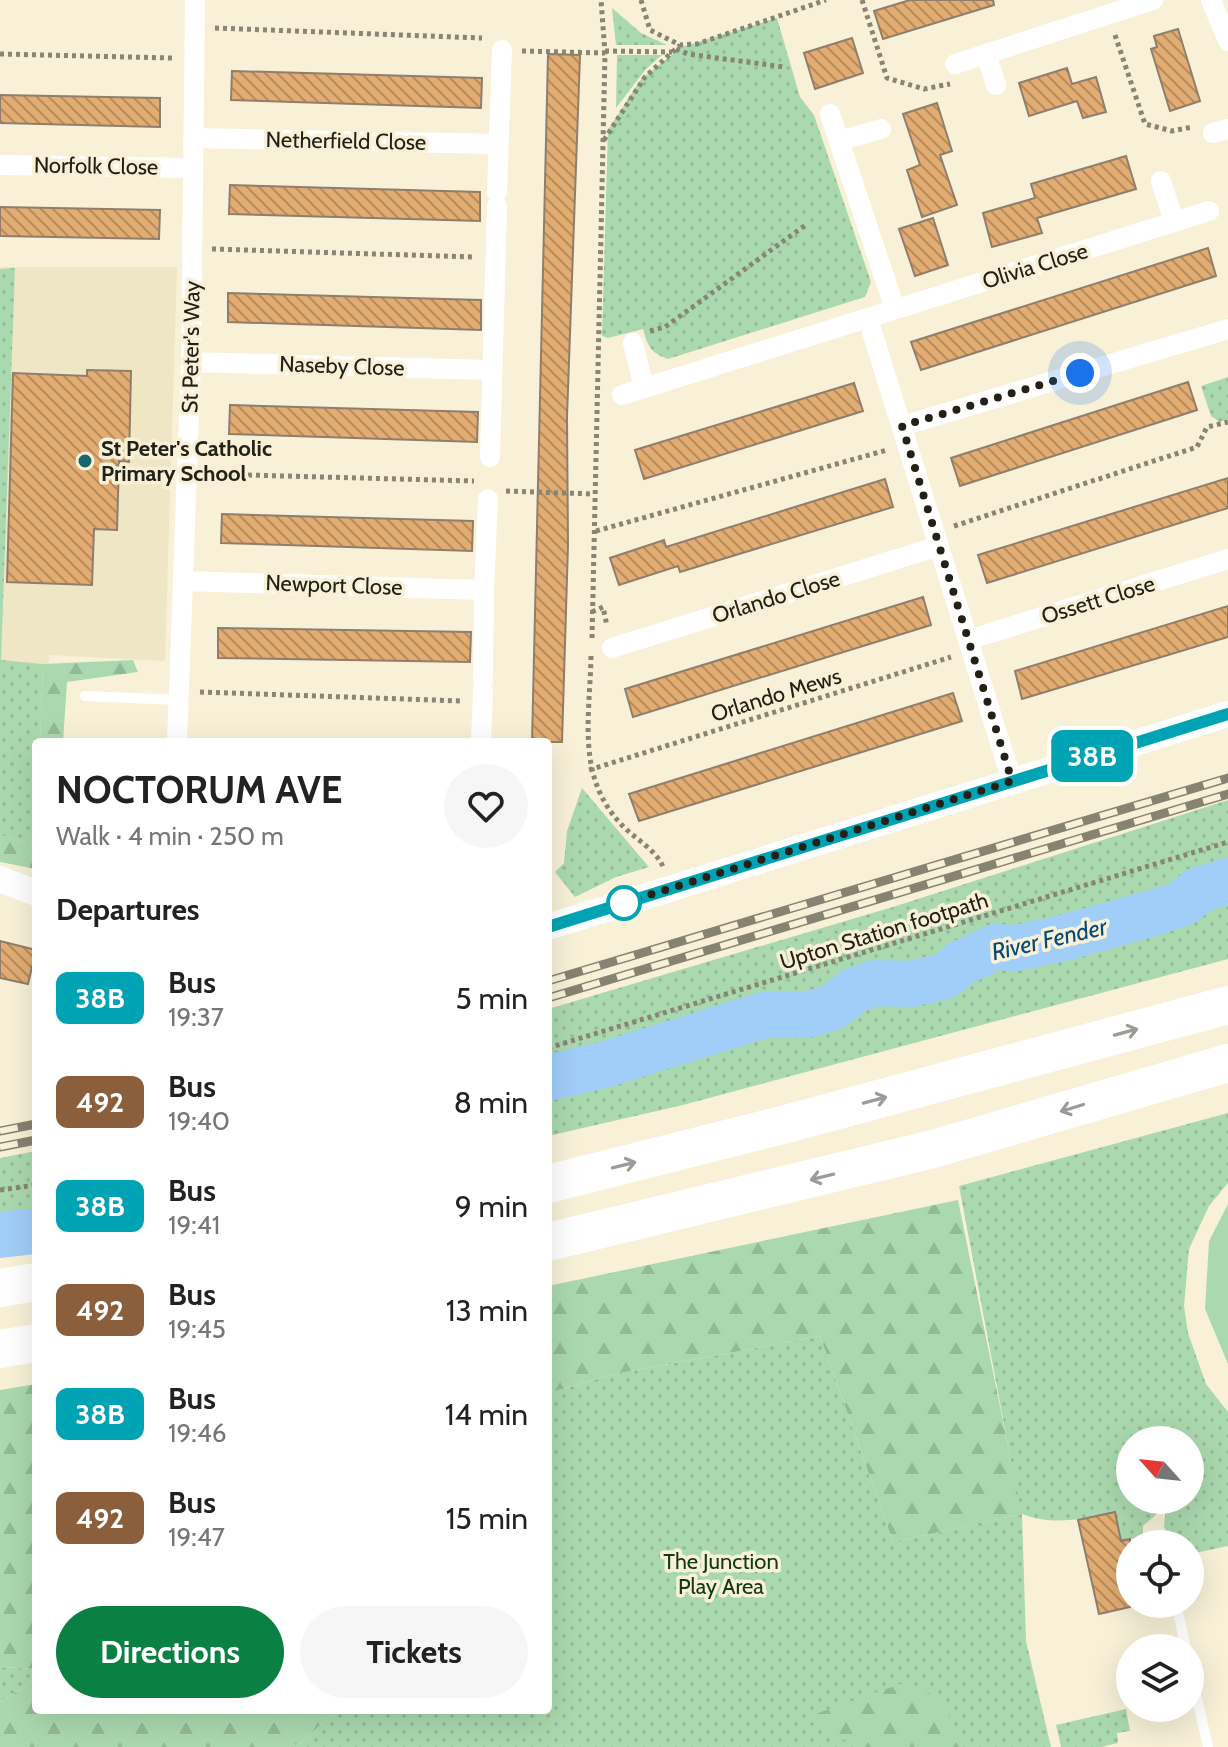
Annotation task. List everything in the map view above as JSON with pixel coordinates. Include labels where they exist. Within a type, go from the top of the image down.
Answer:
[{"type":"highway","points":[[552,1183],[786,1124],[1228,1005]]},
{"type":"highway","points":[[552,1241],[933,1149],[1228,1063]]},
{"type":"highway","points":[[0,1288],[32,1283]]},
{"type":"highway","points":[[0,1349],[32,1344]]},
{"type":"street","name":"St Peter's Way","points":[[177,738],[191,362],[195,0]]},
{"type":"street","points":[[955,64],[1153,0]]},
{"type":"street","points":[[1211,0],[1228,41]]},
{"type":"street","points":[[490,457],[502,50]]},
{"type":"street","points":[[986,54],[996,85]]},
{"type":"street","points":[[830,114],[895,309]]},
{"type":"street","points":[[839,141],[881,129]]},
{"type":"street","name":"Netherfield Close","points":[[193,138],[499,144]]},
{"type":"street","name":"Norfolk Close","points":[[0,165],[192,168]]},
{"type":"street","points":[[1161,181],[1174,222]]},
{"type":"street","name":"Olivia Close","points":[[622,395],[1209,211]]},
{"type":"street","points":[[868,319],[1012,781]]},
{"type":"street","points":[[905,436],[1228,329]]},
{"type":"street","points":[[639,338],[644,388]]},
{"type":"street","name":"Naseby Close","points":[[191,362],[492,370]]},
{"type":"street","points":[[481,738],[484,590],[495,495]]},
{"type":"street","name":"Orlando Close","points":[[612,648],[937,539]]},
{"type":"street","name":"Ossett Close","points":[[970,646],[1228,559]]},
{"type":"street","name":"Newport Close","points":[[183,581],[484,590]]},
{"type":"street","points":[[552,926],[1228,714]]},
{"type":"street","points":[[0,879],[32,891]]},
{"type":"lane","points":[[85,696],[179,696]]},
{"type":"lane","points":[[1202,1722],[1208,1747]]},
{"type":"path","points":[[601,0],[605,52],[589,770],[598,794],[619,822],[663,863],[667,889]]},
{"type":"path","points":[[641,0],[650,30],[688,54],[784,67]]},
{"type":"path","points":[[502,50],[605,52],[676,48],[697,44],[826,0]]},
{"type":"path","points":[[862,0],[887,78],[924,89],[937,89],[957,82],[951,65],[955,64]]},
{"type":"path","points":[[1109,14],[1145,124],[1172,131],[1209,123],[1221,131]]},
{"type":"path","points":[[194,27],[482,38]]},
{"type":"path","points":[[603,142],[645,77],[676,48]]},
{"type":"path","points":[[0,54],[193,59]]},
{"type":"path","points":[[639,338],[665,327],[807,224]]},
{"type":"path","points":[[193,249],[495,257]]},
{"type":"path","points":[[599,344],[610,341]]},
{"type":"path","points":[[937,539],[1197,447],[1207,427],[1228,422]]},
{"type":"path","points":[[596,531],[905,436]]},
{"type":"path","points":[[187,473],[488,481],[490,457]]},
{"type":"path","points":[[495,495],[593,494]]},
{"type":"path","name":"Orlando Mews","points":[[589,770],[970,646]]},
{"type":"path","points":[[179,696],[463,701]]},
{"type":"path","name":"Upton Station footpath","points":[[552,1047],[1228,842]]},
{"type":"path","points":[[0,1190],[32,1186]]},
{"type":"shaded area","name":"St Peter's Catholic Primary School","points":[[0,267],[177,267],[165,661],[49,655],[46,738],[32,738],[32,855],[0,849]]},
{"type":"green space","points":[[612,8],[641,33],[667,45],[616,45]]},
{"type":"green space","points":[[777,18],[800,97],[814,115],[871,282],[865,297],[668,359],[651,348],[643,329],[608,338],[602,336],[608,130],[641,79],[682,47]]},
{"type":"green space","points":[[617,55],[662,55],[646,69],[616,108]]},
{"type":"green space","points":[[15,268],[1,660],[43,664],[40,738],[32,738],[32,844],[0,835],[0,269]]},
{"type":"green space","points":[[1228,377],[1228,419],[1220,422],[1211,416],[1201,386]]},
{"type":"green space","points":[[133,660],[138,672],[67,682],[63,738],[40,738],[43,664]]},
{"type":"green space","points":[[582,788],[649,867],[616,877],[575,897],[555,872],[564,863],[567,831]]},
{"type":"green space","points":[[1228,800],[1228,959],[683,1105],[552,1135],[552,1008],[896,906]]},
{"type":"green space","points":[[0,835],[32,844],[32,868],[0,862]]},
{"type":"green space","name":"The Junction Play Area","points":[[1228,1113],[1228,1183],[1209,1206],[1189,1249],[1184,1306],[1188,1333],[1206,1384],[1228,1412],[1228,1546],[1204,1551],[1204,1530],[1166,1530],[1164,1527],[1165,1514],[1204,1514],[1204,1426],[1116,1426],[1116,1514],[1157,1514],[1143,1526],[1143,1530],[1119,1530],[1115,1512],[1057,1520],[1022,1514],[1026,1641],[1051,1747],[289,1747],[300,1743],[333,1714],[552,1714],[552,1392],[615,1374],[820,1336],[893,1542],[1021,1514],[959,1186]]},
{"type":"green space","points":[[32,1152],[32,1238],[0,1242],[0,1158]]},
{"type":"green space","points":[[958,1200],[1022,1514],[893,1542],[820,1336],[615,1374],[552,1392],[552,1285]]},
{"type":"green space","points":[[1228,1204],[1228,1364],[1205,1309],[1209,1241]]},
{"type":"green space","points":[[32,1385],[32,1669],[0,1667],[0,1390]]},
{"type":"green space","points":[[0,1667],[32,1669],[32,1682],[0,1702]]},
{"type":"green space","points":[[32,1682],[32,1714],[333,1714],[300,1743],[289,1747],[0,1747],[0,1702]]},
{"type":"green space","points":[[906,1682],[926,1691],[942,1706],[954,1725],[960,1747],[857,1747],[804,1718]]},
{"type":"green space","points":[[1116,1711],[1116,1722],[1128,1722],[1130,1731],[1117,1733],[1118,1743],[1101,1747],[1061,1747],[1056,1725]]},
{"type":"building","points":[[910,0],[993,0],[994,5],[883,39],[874,11]]},
{"type":"building","points":[[1178,29],[1200,101],[1170,111],[1151,49],[1157,47],[1154,36]]},
{"type":"building","points":[[852,38],[863,73],[815,89],[804,53]]},
{"type":"building","points":[[548,54],[580,55],[567,417],[568,545],[562,742],[552,742],[552,738],[532,738]]},
{"type":"building","points":[[1067,68],[1072,84],[1096,77],[1106,112],[1083,118],[1077,101],[1029,116],[1019,83]]},
{"type":"building","points":[[232,71],[482,78],[481,108],[231,100]]},
{"type":"building","points":[[0,95],[160,98],[160,127],[0,123]]},
{"type":"building","points":[[937,103],[952,151],[940,155],[957,205],[922,217],[907,170],[920,165],[903,114]]},
{"type":"building","points":[[1126,156],[1136,189],[1037,218],[1042,233],[992,247],[983,213],[1035,198],[1031,184]]},
{"type":"building","points":[[230,185],[480,192],[480,221],[229,214]]},
{"type":"building","points":[[0,207],[160,210],[159,239],[0,236]]},
{"type":"building","points":[[933,218],[948,265],[915,276],[899,229]]},
{"type":"building","points":[[1208,248],[1216,276],[921,370],[911,342]]},
{"type":"building","points":[[228,293],[481,300],[481,330],[228,322]]},
{"type":"building","points":[[87,370],[131,371],[129,462],[119,461],[117,530],[94,529],[92,585],[7,582],[13,373],[87,376]]},
{"type":"building","points":[[1188,382],[1197,410],[960,486],[951,458]]},
{"type":"building","points":[[854,383],[863,411],[644,479],[635,450]]},
{"type":"building","points":[[230,405],[478,412],[477,442],[229,434]]},
{"type":"building","points":[[1228,478],[1228,508],[987,583],[978,555]]},
{"type":"building","points":[[885,479],[893,507],[680,572],[678,566],[619,585],[610,558],[664,540],[666,547]]},
{"type":"building","points":[[222,514],[473,521],[472,551],[221,543]]},
{"type":"building","points":[[923,597],[931,625],[633,717],[625,689]]},
{"type":"building","points":[[1228,606],[1228,637],[1022,699],[1015,671]]},
{"type":"building","points":[[218,628],[471,632],[470,662],[218,658]]},
{"type":"building","points":[[953,693],[962,721],[930,731],[639,821],[629,794]]},
{"type":"building","points":[[0,941],[32,949],[28,984],[0,978]]},
{"type":"building","points":[[1115,1512],[1119,1530],[1116,1530],[1116,1610],[1099,1614],[1078,1520]]},
{"type":"waterway","name":"River Fender","points":[[552,1077],[607,1064],[764,1015],[810,1014],[833,1007],[853,991],[874,983],[910,984],[945,976],[961,963],[995,947],[1016,948],[1067,937],[1156,912],[1183,903],[1198,890],[1228,881]]},
{"type":"waterway","name":"River Fender","points":[[0,1235],[32,1231]]},
{"type":"railway","points":[[552,980],[1228,778]]},
{"type":"railway","points":[[552,997],[1228,794]]},
{"type":"railway","points":[[0,1131],[32,1125]]},
{"type":"railway","points":[[0,1147],[32,1141]]},
{"type":"bus line","name":"38B","points":[[552,926],[1228,714]]},
{"type":"place","name":"St Peter's Catholic Primary School","points":[[85,461]]},
{"type":"route","points":[[624,903],[1012,781],[902,426],[1080,373]]}]
